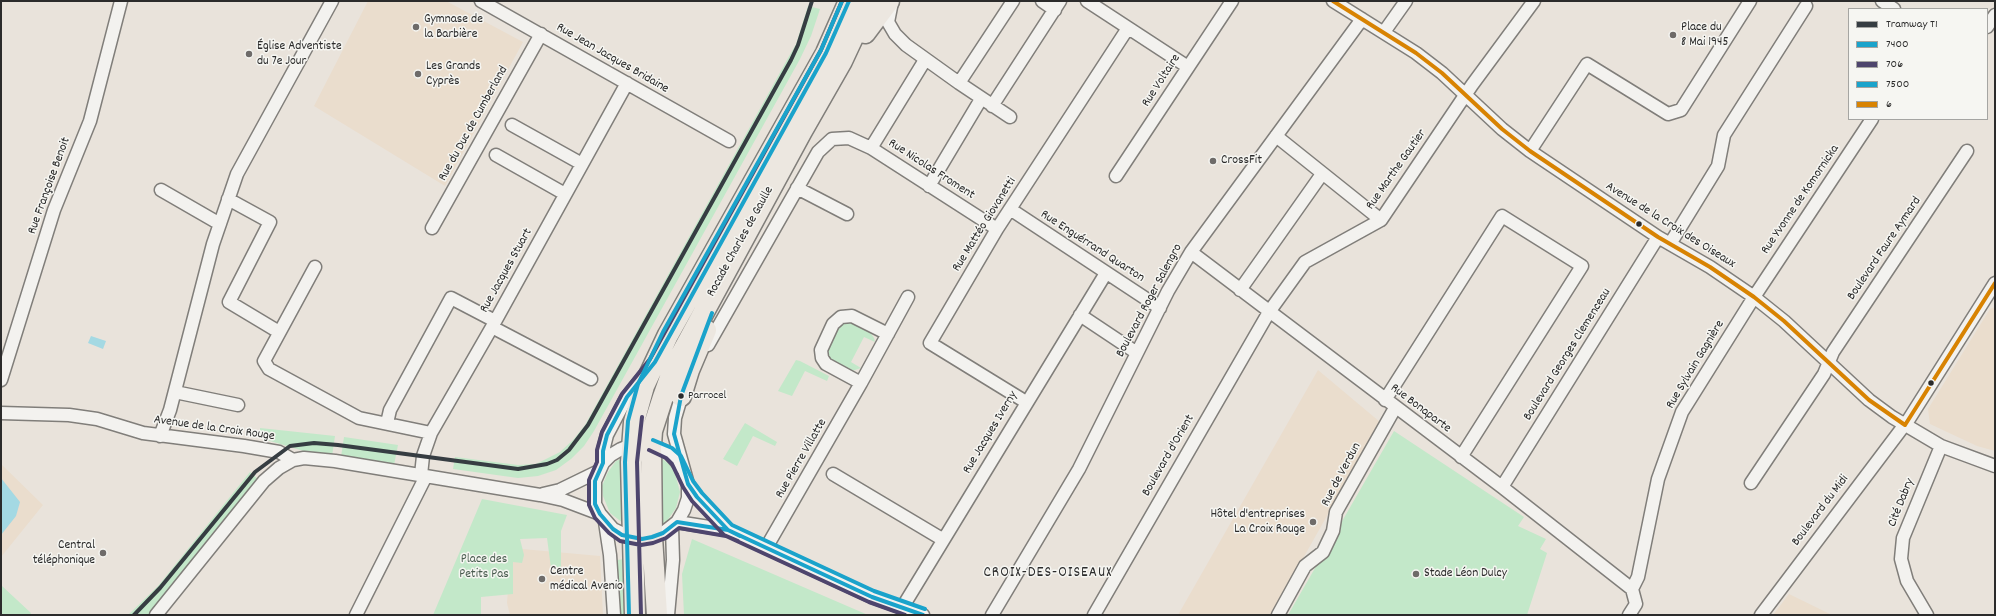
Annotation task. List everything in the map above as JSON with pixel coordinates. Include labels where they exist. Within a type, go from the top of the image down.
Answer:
[{"type":"main road","name":"Rocade Charles de Gaulle","points":[[635,615],[631,445],[638,406],[655,362],[826,53],[849,1]]},
{"type":"main road","name":"Rocade Charles de Gaulle","points":[[657,615],[652,537],[651,445],[652,431],[673,369],[731,260],[842,61],[870,1]]},
{"type":"main road","points":[[842,61],[889,1]]},
{"type":"main road","points":[[681,396],[731,260]]},
{"type":"street","name":"Rue Françoise Benoit","points":[[1,380],[54,210],[90,121],[121,1]]},
{"type":"street","points":[[160,436],[175,392],[220,224],[237,174],[332,1]]},
{"type":"street","name":"Rue Jean Jacques Bridaine","points":[[481,1],[729,141]]},
{"type":"street","points":[[893,1],[888,22],[895,34],[925,60],[981,99],[1010,117]]},
{"type":"street","points":[[959,83],[1013,1]]},
{"type":"street","points":[[992,106],[1057,5],[1042,1]]},
{"type":"street","points":[[1087,1],[1188,67]]},
{"type":"street","name":"Rue Voltaire","points":[[1116,176],[1232,1]]},
{"type":"street","name":"Avenue de la Croix des Oiseaux","points":[[1333,1],[1416,53],[1467,94],[1502,129],[1530,151],[1658,237],[1710,267],[1754,297],[1829,362],[1869,400],[1905,425],[1941,446],[1995,466]]},
{"type":"street","points":[[1384,32],[1406,1]]},
{"type":"street","name":"Rue Marthe Gautier","points":[[1269,312],[1304,262],[1381,220],[1467,94],[1534,1]]},
{"type":"street","points":[[1530,151],[1587,64],[1668,114],[1681,110],[1750,1]]},
{"type":"street","points":[[1882,1],[1892,8]]},
{"type":"street","points":[[1670,244],[1718,166],[1724,135],[1806,6]]},
{"type":"street","points":[[1988,26],[1995,15]]},
{"type":"street","name":"Boulevard Roger Salengro","points":[[992,615],[1079,469],[1160,308],[1191,252],[1362,19]]},
{"type":"street","name":"Rue Mattéo Giovanetti","points":[[1026,402],[930,343],[997,229],[1128,28]]},
{"type":"street","name":"Rue du Duc de Cumberland","points":[[432,228],[541,34]]},
{"type":"street","points":[[871,148],[925,60]]},
{"type":"street","name":"Rue Jacques Stuart","points":[[424,475],[423,456],[431,433],[494,324],[627,83]]},
{"type":"street","points":[[930,186],[981,99]]},
{"type":"street","name":"Rue Yvonne de Komornicka","points":[[1754,297],[1871,120]]},
{"type":"street","points":[[512,124],[582,164]]},
{"type":"street","points":[[1276,136],[1381,220]]},
{"type":"street","name":"Rue Nicolas Froment","points":[[797,188],[818,152],[832,139],[848,138],[871,148],[997,229]]},
{"type":"street","name":"Boulevard Faure Aymard","points":[[1751,483],[1824,374],[1833,352],[1967,151]]},
{"type":"street","points":[[496,155],[565,194]]},
{"type":"street","points":[[1240,290],[1322,174]]},
{"type":"street","points":[[728,530],[697,497],[688,484],[682,468],[674,434],[681,396],[712,337],[797,188],[847,214]]},
{"type":"street","points":[[161,190],[220,224]]},
{"type":"street","points":[[228,199],[270,222],[229,302],[279,332]]},
{"type":"street","name":"Rue Enguérrand Quarton","points":[[1010,209],[1160,308]]},
{"type":"street","points":[[1385,400],[1502,216],[1582,266],[1461,457]]},
{"type":"street","name":"Boulevard Georges Clemenceau","points":[[1502,487],[1658,237]]},
{"type":"street","name":"Rue Bonaparte","points":[[1191,252],[1395,408],[1502,487],[1632,589]]},
{"type":"street","points":[[315,267],[264,361],[269,369],[359,418],[431,433]]},
{"type":"street","name":"Rue Jacques Iverny","points":[[902,608],[942,539],[1106,273]]},
{"type":"street","name":"Boulevard du Midi","points":[[1760,615],[1905,425],[1992,295],[1995,283]]},
{"type":"street","name":"Rue Pierre Villatte","points":[[766,548],[861,383],[908,297]]},
{"type":"street","name":"Rue Sylvain Gagnière","points":[[1632,589],[1638,577],[1658,479],[1682,412],[1754,297]]},
{"type":"street","points":[[387,423],[390,410],[451,298],[591,379]]},
{"type":"street","name":"Boulevard d'Orient","points":[[1094,615],[1269,312]]},
{"type":"street","points":[[1080,315],[1137,353]]},
{"type":"street","points":[[861,383],[826,364],[822,358],[821,350],[833,324],[841,317],[852,316],[888,334]]},
{"type":"street","points":[[614,615],[610,555],[602,518],[595,504],[595,481],[601,467],[606,440],[614,422],[627,397],[655,362]]},
{"type":"street","points":[[175,392],[238,405]]},
{"type":"street","name":"Rue de Verdun","points":[[1278,615],[1305,566],[1323,552],[1333,532],[1336,512],[1395,408]]},
{"type":"street","name":"Avenue de la Croix Rouge","points":[[1,413],[69,415],[97,418],[143,433],[279,452],[293,460],[304,458],[335,461],[540,495],[563,500],[602,518],[622,535],[632,538]]},
{"type":"street","points":[[540,495],[560,490],[574,483],[601,467],[611,455],[631,445],[651,445],[669,453],[682,468]]},
{"type":"street","name":"Cité Dabry","points":[[1927,615],[1907,581],[1901,559],[1903,538],[1941,446]]},
{"type":"street","points":[[156,615],[264,481],[279,468],[293,460]]},
{"type":"street","points":[[833,474],[942,539]]},
{"type":"street","points":[[356,615],[424,475]]},
{"type":"street","points":[[632,538],[652,537],[675,524],[684,510],[688,498],[688,484]]},
{"type":"street","points":[[675,524],[728,530],[872,597],[923,615]]},
{"type":"street","points":[[668,615],[675,524]]},
{"type":"street","points":[[1629,615],[1636,604],[1632,589]]},
{"type":"shaded area","name":"Les Grands Cyprès","points":[[368,1],[446,1],[523,42],[445,186],[314,106]]},
{"type":"shaded area","points":[[1995,307],[1995,451],[1977,446],[1930,424],[1928,409],[1990,309]]},
{"type":"shaded area","name":"Hôtel d'entreprises La Croix Rouge","points":[[1318,370],[1380,422],[1271,615],[1178,615]]},
{"type":"shaded area","points":[[1,464],[43,505],[1,557]]},
{"type":"shaded area","points":[[511,548],[600,556],[603,615],[510,615],[507,603]]},
{"type":"shaded area","points":[[1789,594],[1832,615],[1773,615]]},
{"type":"green space","points":[[808,6],[820,9],[811,36],[800,59],[594,431],[584,446],[571,459],[556,470],[538,476],[518,478],[453,469],[455,457],[518,465],[536,464],[560,452],[573,440],[585,425],[796,44]]},
{"type":"green space","points":[[849,321],[870,332],[875,342],[864,337],[851,362],[861,368],[852,371],[831,359],[827,352],[838,326],[842,322]]},
{"type":"green space","points":[[796,360],[829,376],[827,381],[805,371],[792,396],[778,391]]},
{"type":"green space","points":[[745,423],[777,442],[775,446],[753,436],[737,466],[723,459]]},
{"type":"green space","points":[[260,428],[335,436],[332,456],[307,452],[260,438]]},
{"type":"green space","name":"Stade Léon Dulcy","points":[[1394,431],[1524,517],[1518,526],[1546,539],[1540,549],[1547,553],[1527,615],[1288,615]]},
{"type":"green space","points":[[344,437],[398,445],[394,465],[341,457]]},
{"type":"green space","points":[[660,457],[669,464],[675,473],[680,492],[676,508],[667,521],[660,525]]},
{"type":"green space","points":[[623,458],[623,523],[610,513],[603,496],[602,486],[608,472],[616,461]]},
{"type":"green space","points":[[250,472],[260,481],[161,602],[149,615],[128,615],[158,586]]},
{"type":"green space","name":"Place des Petits Pas","points":[[482,499],[567,515],[561,531],[561,568],[551,568],[547,538],[520,539],[524,555],[522,563],[513,562],[513,594],[481,597],[481,615],[433,615]]},
{"type":"green space","points":[[692,539],[868,615],[684,615],[682,574]]},
{"type":"green space","points":[[626,559],[626,615],[619,615],[617,560]]},
{"type":"green space","points":[[2,586],[31,613],[30,615],[1,615]]},
{"type":"water","points":[[91,336],[106,341],[103,349],[88,343]]},
{"type":"water","points":[[1,478],[20,502],[16,516],[1,535]]},
{"type":"tram line","name":"T1","points":[[134,615],[160,588],[255,472],[290,446],[314,443],[338,445],[518,469],[547,464],[557,460],[569,450],[588,425],[791,60],[798,45],[812,1]]},
{"type":"transit line","name":"706","points":[[842,1],[821,50],[650,359],[622,394],[602,432],[597,450],[597,462],[589,480],[589,505],[595,518],[609,533],[620,541],[641,545],[653,543],[666,538],[679,528],[726,536],[869,602],[905,615]]},
{"type":"transit line","name":"7500","points":[[629,615],[625,462],[628,421],[638,384],[663,332],[821,50],[842,1]]},
{"type":"transit line","name":"7400","points":[[849,1],[826,53],[655,362],[627,397],[607,435],[603,451],[603,463],[595,481],[595,504],[600,514],[613,529],[622,535],[642,539],[652,537],[663,533],[677,522],[728,530],[872,597],[923,615]]},
{"type":"transit line","name":"6","points":[[1333,1],[1416,53],[1442,73],[1502,129],[1530,151],[1658,237],[1710,267],[1754,297],[1784,321],[1869,400],[1905,425]]},
{"type":"transit line","name":"6","points":[[1905,425],[1995,283]]},
{"type":"transit line","name":"7400","points":[[712,313],[681,396],[674,434],[688,484],[697,497],[728,530],[740,536]]},
{"type":"transit line","name":"706","points":[[641,615],[637,462],[642,417]]},
{"type":"transit line","name":"7500","points":[[653,440],[672,448],[681,456],[693,481],[702,493],[732,525],[874,591],[925,609]]},
{"type":"transit line","name":"706","points":[[649,450],[666,458],[672,464],[683,487],[692,501],[724,535],[738,541]]},
{"type":"place","name":"Gymnase de la Barbière","points":[[416,27]]},
{"type":"place","name":"Place du 8 Mai 1945","points":[[1673,35]]},
{"type":"place","name":"Église Adventiste du 7e Jour","points":[[249,54]]},
{"type":"place","name":"Les Grands Cyprès","points":[[418,74]]},
{"type":"place","name":"CrossFit","points":[[1213,161]]},
{"type":"place","name":"Parrocel","points":[[681,396]]},
{"type":"place","name":"Hôtel d'entreprises La Croix Rouge","points":[[1313,522]]},
{"type":"place","name":"Central téléphonique","points":[[103,553]]},
{"type":"place","name":"Stade Léon Dulcy","points":[[1416,574]]},
{"type":"place","name":"Centre médical Avenio","points":[[542,579]]},
{"type":"district","name":"CROIX-DES-OISEAUX","points":[[1048,574]]}]
